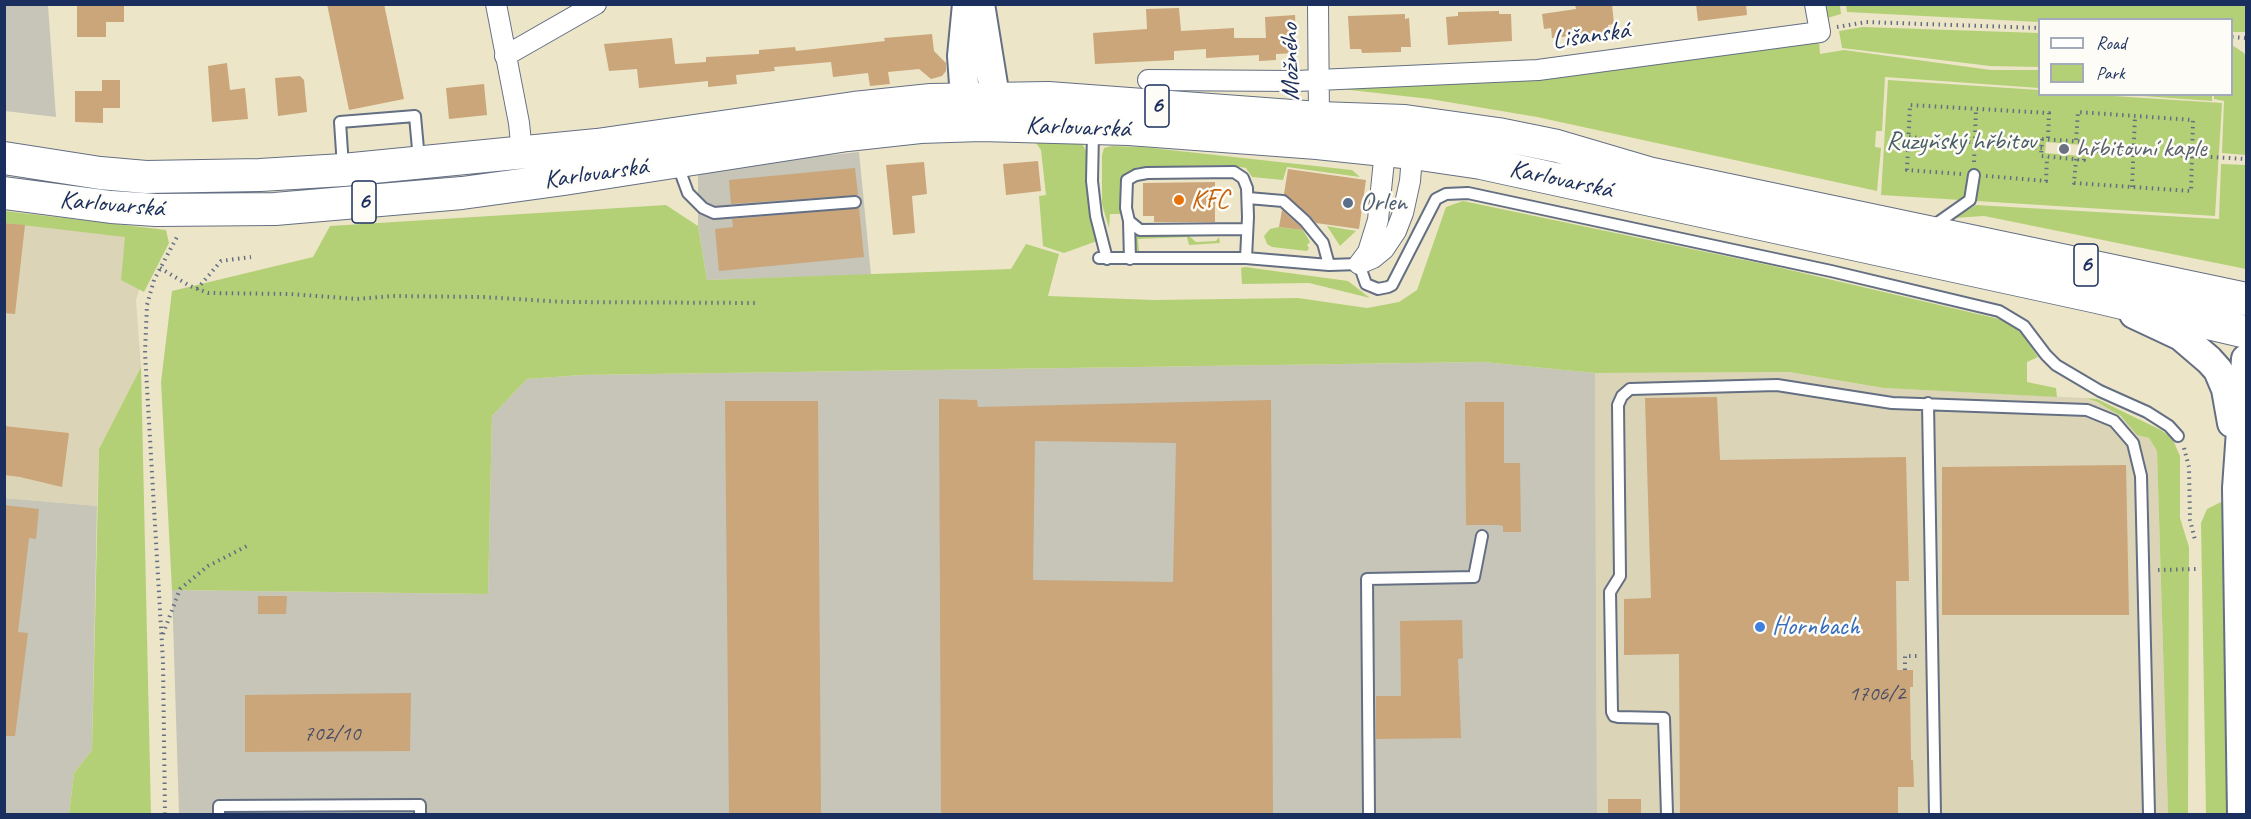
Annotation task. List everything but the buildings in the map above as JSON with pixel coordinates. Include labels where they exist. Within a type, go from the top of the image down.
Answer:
[{"type":"main road","points":[[967,4],[962,56],[980,106]]},
{"type":"main road","points":[[980,4],[980,106]]},
{"type":"main road","name":"Karlovarská","points":[[4,158],[100,173],[146,177],[200,177],[343,170],[522,153],[666,136],[854,108],[980,106],[1048,98],[1319,118],[1405,121],[1498,134],[1557,146],[1652,174],[2247,299]]},
{"type":"main road","name":"Karlovarská","points":[[4,193],[111,207],[185,211],[275,209],[426,197],[677,162],[847,135],[934,126],[980,106],[1094,127],[1317,143],[1399,152],[1545,176],[2247,332]]},
{"type":"main road","points":[[2097,297],[2181,336],[2196,347],[2218,370],[2229,400],[2237,488],[2242,814]]},
{"type":"main road","points":[[2237,488],[2247,359]]},
{"type":"street","points":[[496,4],[519,123],[522,153]]},
{"type":"street","points":[[505,56],[596,4]]},
{"type":"street","name":"Možného","points":[[1318,4],[1319,118]]},
{"type":"street","points":[[1815,4],[1820,32]]},
{"type":"street","name":"Lišanská","points":[[1148,81],[1318,81],[1538,70],[1820,32]]},
{"type":"street","points":[[1359,264],[1368,252],[1399,152],[1405,121]]},
{"type":"street","points":[[1399,152],[1413,144],[1405,121]]},
{"type":"street","points":[[1359,264],[1373,258],[1384,249],[1396,231],[1403,213],[1399,152]]},
{"type":"lane","points":[[343,170],[340,122],[415,116],[419,163]]},
{"type":"lane","points":[[1094,127],[1092,181],[1103,259],[1246,258],[1329,266],[1359,264],[1365,284],[1378,289],[1392,285],[1436,199],[1446,194],[1468,193],[1831,271],[1999,310],[2024,326],[2056,365],[2100,391],[2148,412],[2169,426],[2178,436]]},
{"type":"lane","points":[[677,162],[683,186],[688,193],[703,208],[714,213],[855,202]]},
{"type":"lane","points":[[1130,259],[1127,180],[1136,175],[1222,171],[1234,172],[1243,178],[1247,188],[1246,258]]},
{"type":"lane","points":[[1925,231],[1970,200],[1974,175]]},
{"type":"lane","points":[[1248,198],[1283,201],[1305,221],[1323,243],[1329,266]]},
{"type":"lane","points":[[1129,221],[1140,230],[1247,229]]},
{"type":"lane","points":[[1667,814],[1664,718],[1618,717],[1612,712],[1611,592],[1620,576],[1618,405],[1622,396],[1630,389],[1777,385],[1892,403],[2087,410],[2114,421],[2133,443],[2141,476],[2149,814]]},
{"type":"lane","points":[[1928,403],[1935,814]]},
{"type":"lane","points":[[1369,814],[1367,579],[1474,577],[1482,536]]},
{"type":"lane","points":[[219,814],[219,806],[420,805],[420,814]]},
{"type":"path","points":[[1820,32],[1866,22],[2038,28]]},
{"type":"path","points":[[2047,157],[2046,181],[1907,170],[1910,105],[2049,113],[2048,139]]},
{"type":"path","points":[[1974,175],[1976,109]]},
{"type":"path","points":[[2076,141],[2078,112],[2193,120],[2191,191],[2074,183],[2076,159]]},
{"type":"path","points":[[2132,187],[2135,116]]},
{"type":"path","points":[[1909,137],[2042,148]]},
{"type":"path","points":[[2042,139],[2076,141],[2085,142],[2084,160],[2041,156],[2042,139]]},
{"type":"path","points":[[2085,150],[2247,159]]},
{"type":"path","points":[[165,814],[162,638],[145,353],[147,304],[154,280],[183,226],[185,211]]},
{"type":"path","points":[[197,288],[220,261],[251,257]]},
{"type":"path","points":[[160,268],[208,293],[290,294],[357,299],[392,296],[565,302],[757,303]]},
{"type":"path","points":[[2178,436],[2187,456],[2190,520],[2195,540]]},
{"type":"path","points":[[162,638],[180,589],[208,566],[248,546]]},
{"type":"path","points":[[2143,570],[2196,569]]},
{"type":"path","points":[[1905,670],[1905,657],[1919,656]]},
{"type":"shaded area","points":[[5,4],[48,5],[56,117],[5,111]]},
{"type":"shaded area","points":[[859,152],[871,275],[707,280],[698,226],[698,169]]},
{"type":"shaded area","points":[[4,213],[158,229],[136,300],[141,367],[99,449],[97,506],[5,498]]},
{"type":"shaded area","points":[[1483,362],[1595,373],[1597,814],[179,814],[172,590],[488,594],[492,416],[527,379],[582,375]]},
{"type":"shaded area","points":[[1789,372],[1884,388],[2085,398],[2109,408],[2129,423],[2137,435],[2149,438],[2157,451],[2168,814],[1597,814],[1595,373]]},
{"type":"shaded area","points":[[4,498],[97,506],[92,750],[74,773],[69,814],[5,814]]},
{"type":"green space","points":[[1822,5],[1840,5],[1841,14],[1824,19]]},
{"type":"green space","points":[[1846,5],[2246,5],[2246,32],[2233,32],[2233,18],[2038,18],[2038,22],[1847,12]]},
{"type":"green space","points":[[1863,27],[2038,33],[2038,67],[1990,66],[1842,48],[1839,31]]},
{"type":"green space","points":[[1819,41],[1820,54],[1844,50],[1991,70],[2038,70],[2038,88],[1885,77],[1882,131],[1876,131],[1875,147],[1881,148],[1877,191],[1537,117],[1430,99],[1332,88]]},
{"type":"green space","points":[[2233,46],[2244,53],[2246,58],[2246,155],[2222,153],[2224,101],[2214,99],[2214,96],[2233,96]]},
{"type":"green space","name":"Ruzyňský hřbitov","points":[[1888,80],[2038,90],[2038,96],[2114,96],[2222,103],[2215,216],[1881,195]],"holes":[[[2046,142],[2082,145],[2082,156],[2045,153]]]},
{"type":"green space","points":[[2142,96],[2212,96],[2212,101]]},
{"type":"green space","points":[[1034,140],[1077,142],[1083,145],[1086,151],[1086,178],[1092,222],[1097,241],[1064,253],[1043,246],[1039,196],[1046,195],[1041,150]]},
{"type":"green space","points":[[1143,147],[1352,170],[1360,177],[1287,167],[1283,180],[1252,177],[1246,168],[1228,165],[1138,167],[1126,173],[1120,184],[1120,214],[1110,214],[1109,228],[1102,204],[1102,155],[1104,148]]},
{"type":"green space","points":[[2221,164],[2246,165],[2246,269],[1984,216],[1954,218],[1976,205],[2219,219]]},
{"type":"green space","points":[[1463,201],[1773,266],[1999,319],[2022,333],[2038,357],[2027,362],[2027,382],[2056,388],[2057,397],[1884,388],[1789,372],[1595,373],[1483,362],[582,375],[527,379],[492,416],[488,594],[172,590],[161,382],[172,291],[313,257],[330,226],[666,205],[698,226],[707,280],[1011,269],[1026,244],[1059,254],[1048,296],[1154,300],[1298,298],[1367,308],[1399,302],[1417,290],[1446,207]]},
{"type":"green space","points":[[5,211],[166,230],[169,243],[144,292],[121,280],[125,237],[5,223]]},
{"type":"green space","points":[[1327,226],[1356,231],[1340,246]]},
{"type":"green space","points":[[1279,227],[1303,230],[1310,242],[1307,245],[1309,248],[1307,251],[1272,247],[1267,244],[1264,236],[1270,229]]},
{"type":"green space","points":[[1188,235],[1196,242],[1216,241],[1219,237],[1220,243],[1189,245],[1187,237],[1138,239],[1139,251],[1136,252],[1132,247],[1131,236]]},
{"type":"green space","points":[[1241,268],[1348,281],[1370,298],[1309,283],[1242,284]]},
{"type":"green space","points":[[141,367],[151,814],[69,814],[74,773],[92,750],[99,449]]},
{"type":"green space","points":[[2085,398],[2097,399],[2161,430],[2172,438],[2180,456],[2180,518],[2189,547],[2188,814],[2168,814],[2157,451],[2149,438],[2137,435],[2121,416]]},
{"type":"green space","points":[[2224,502],[2230,814],[2206,814],[2201,523],[2207,509]]},
{"type":"place","name":"hřbitovní kaple","points":[[2064,149]]},
{"type":"place","name":"KFC","points":[[1179,200]]},
{"type":"place","name":"Orlen","points":[[1348,203]]},
{"type":"place","name":"Hornbach","points":[[1760,627]]}]
